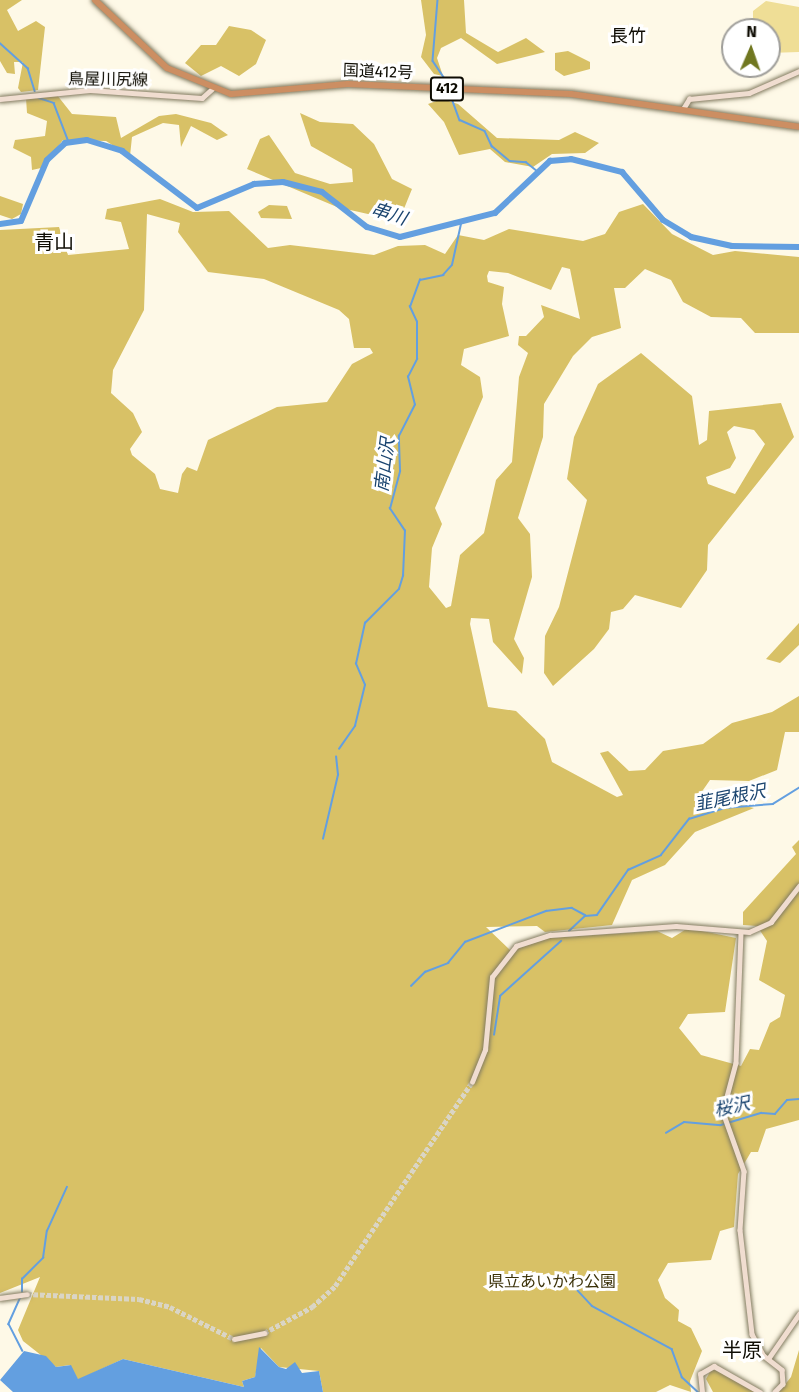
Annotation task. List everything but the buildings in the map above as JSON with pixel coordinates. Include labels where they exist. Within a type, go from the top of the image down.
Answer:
[{"type":"highway","name":"国道412号","points":[[95,0],[167,68],[212,89],[247,95],[371,84],[570,94],[799,127]]},
{"type":"street","points":[[683,109],[690,99],[749,93],[799,71]]},
{"type":"street","name":"鳥屋川尻線","points":[[0,99],[82,90],[202,98],[212,89]]},
{"type":"street","points":[[472,1083],[482,1062],[492,977],[504,957],[523,942],[693,925],[741,933],[771,922],[799,886]]},
{"type":"street","points":[[741,933],[737,1053],[725,1120],[744,1172],[740,1230],[752,1334],[768,1359],[783,1374],[776,1392]]},
{"type":"street","points":[[0,1298],[14,1294],[26,1294]]},
{"type":"street","points":[[768,1359],[799,1314]]},
{"type":"street","points":[[234,1339],[264,1333]]},
{"type":"street","points":[[701,1391],[700,1374],[714,1366],[760,1392]]},
{"type":"shaded area","points":[[766,1],[799,7],[799,52],[781,53],[781,18],[753,18],[753,11]]},
{"type":"green space","points":[[0,0],[22,0],[7,10],[18,31],[36,21],[45,27],[38,90],[21,92],[18,88],[23,62],[14,62],[15,74],[7,73],[0,61]]},
{"type":"green space","points":[[421,0],[464,0],[466,33],[498,52],[526,38],[545,52],[497,64],[461,38],[441,48],[437,58],[443,76],[434,74],[421,57],[426,35]]},
{"type":"green space","points":[[229,26],[251,30],[266,40],[256,64],[239,76],[221,66],[201,76],[185,63],[201,45],[216,45]]},
{"type":"green space","points":[[568,51],[590,62],[590,69],[564,76],[555,70],[555,53]]},
{"type":"green space","points":[[57,95],[72,114],[116,117],[121,138],[159,116],[176,114],[211,123],[228,135],[217,140],[191,126],[181,147],[179,125],[163,123],[132,137],[130,156],[106,141],[63,140],[41,168],[32,170],[31,157],[13,148],[15,140],[45,136],[47,121],[27,113],[26,98]]},
{"type":"green space","points":[[442,99],[458,104],[497,138],[559,140],[575,132],[599,143],[585,153],[552,154],[533,167],[505,162],[490,149],[459,155],[444,122],[428,104]]},
{"type":"green space","points":[[300,113],[320,122],[353,124],[374,144],[392,179],[412,189],[401,216],[390,219],[337,207],[247,169],[260,139],[269,135],[295,173],[330,184],[353,182],[352,169],[311,146]]},
{"type":"green space","points":[[0,196],[23,204],[21,214],[12,219],[0,215]]},
{"type":"green space","name":"県立あいかわ公園","points":[[160,199],[193,212],[229,211],[268,248],[290,245],[374,255],[398,246],[425,245],[445,254],[458,235],[484,240],[509,229],[583,241],[605,234],[619,212],[643,204],[672,234],[713,255],[735,251],[799,257],[799,333],[755,333],[741,318],[711,317],[683,302],[671,280],[645,269],[625,288],[614,288],[621,328],[592,337],[573,356],[544,404],[543,437],[518,518],[530,534],[532,577],[514,639],[524,658],[522,674],[493,642],[489,619],[471,618],[470,624],[488,707],[516,711],[545,739],[552,762],[617,797],[623,795],[600,753],[608,751],[629,771],[645,770],[663,751],[703,744],[732,723],[772,712],[799,696],[799,732],[785,732],[777,770],[749,781],[710,780],[703,790],[708,798],[754,808],[695,832],[665,865],[632,880],[612,925],[545,932],[537,926],[486,927],[511,951],[548,938],[657,931],[672,938],[688,928],[736,938],[725,1012],[688,1014],[679,1028],[701,1055],[741,1066],[750,1049],[759,1050],[770,1023],[780,1017],[785,995],[759,980],[767,941],[757,926],[743,925],[743,912],[796,854],[792,847],[799,840],[799,1120],[766,1129],[758,1152],[751,1152],[738,1174],[734,1227],[720,1231],[711,1260],[668,1263],[658,1280],[665,1298],[679,1310],[678,1321],[691,1328],[702,1351],[690,1381],[691,1392],[670,1385],[656,1392],[323,1392],[319,1371],[279,1367],[261,1348],[255,1377],[242,1381],[244,1387],[123,1359],[78,1380],[70,1365],[56,1367],[23,1341],[18,1330],[40,1277],[0,1293],[0,230],[59,227],[68,255],[129,249],[121,222],[105,219],[107,209]],"holes":[[[147,214],[180,223],[178,232],[208,272],[264,279],[339,310],[349,319],[354,348],[370,348],[373,353],[352,364],[327,402],[277,407],[208,440],[197,471],[187,467],[182,474],[178,493],[160,489],[155,474],[132,455],[130,449],[142,432],[133,413],[111,393],[113,370],[144,310]],[[562,267],[570,269],[580,319],[541,305],[544,317],[526,336],[519,336],[518,345],[528,353],[519,377],[512,462],[496,480],[484,533],[460,555],[451,606],[446,608],[429,587],[432,548],[442,524],[435,508],[483,397],[480,377],[461,365],[464,349],[509,336],[502,304],[504,287],[488,282],[487,276],[489,271],[508,273],[551,290]]]},
{"type":"green space","points":[[269,205],[287,206],[292,219],[261,218],[258,212]]},
{"type":"green space","points":[[641,353],[692,396],[699,445],[707,440],[709,411],[781,403],[794,437],[708,545],[707,570],[681,608],[635,595],[623,609],[611,612],[609,629],[594,649],[553,686],[544,673],[545,636],[559,607],[587,500],[567,479],[574,437],[598,384]],"holes":[[[734,426],[754,430],[765,444],[735,494],[708,484],[706,477],[730,468],[736,458],[727,432]]]},
{"type":"green space","points":[[799,623],[799,645],[780,663],[766,659]]},
{"type":"green space","points":[[799,1350],[799,1392],[779,1392],[791,1377]]},
{"type":"green space","points":[[711,1370],[720,1370],[756,1392],[713,1392],[706,1379]]},
{"type":"water","points":[[259,1347],[279,1367],[286,1369],[295,1362],[302,1373],[319,1371],[323,1392],[13,1392],[0,1380],[24,1351],[46,1356],[56,1367],[71,1365],[78,1379],[123,1359],[244,1387],[242,1381],[255,1377]]},
{"type":"waterway","points":[[438,0],[433,61],[448,83]]},
{"type":"waterway","points":[[0,43],[28,68],[35,91]]},
{"type":"waterway","points":[[450,93],[460,120],[485,131],[492,146],[510,161],[526,162],[537,171]]},
{"type":"waterway","points":[[39,98],[54,103],[69,142]]},
{"type":"waterway","name":"串川","points":[[0,224],[21,221],[47,160],[65,143],[87,140],[122,151],[197,208],[254,184],[283,182],[322,192],[367,227],[400,237],[495,213],[550,161],[571,159],[622,172],[663,220],[691,237],[732,246],[799,247]]},
{"type":"waterway","name":"南山沢","points":[[339,749],[355,726],[365,685],[356,664],[365,623],[399,589],[403,576],[405,531],[390,509],[400,471],[399,436],[415,405],[408,377],[417,359],[417,322],[410,307],[420,280],[443,275],[452,265],[461,224]]},
{"type":"waterway","name":"南山沢","points":[[323,839],[338,775],[336,757]]},
{"type":"waterway","name":"韮尾根沢","points":[[569,931],[585,916],[597,915],[628,870],[661,855],[689,819],[724,808],[773,804],[799,788]]},
{"type":"waterway","points":[[411,986],[425,972],[448,963],[465,942],[546,911],[572,908],[585,915]]},
{"type":"waterway","name":"韮尾根沢","points":[[494,1035],[500,996],[561,941]]},
{"type":"waterway","name":"桜沢","points":[[666,1133],[684,1122],[721,1125],[761,1113],[775,1114],[787,1100],[799,1099]]},
{"type":"waterway","points":[[22,1292],[22,1279],[43,1258],[47,1231],[67,1187]]},
{"type":"waterway","points":[[569,1281],[592,1306],[672,1349],[682,1377],[698,1392]]},
{"type":"waterway","points":[[21,1297],[9,1324],[23,1351]]},
{"type":"tunnel","points":[[264,1333],[312,1307],[335,1286],[472,1082]]},
{"type":"tunnel","points":[[27,1294],[139,1299],[170,1307],[234,1339]]},
{"type":"district","name":"長竹","points":[[628,36]]},
{"type":"district","name":"青山","points":[[54,242]]},
{"type":"district","name":"半原","points":[[742,1350]]}]
